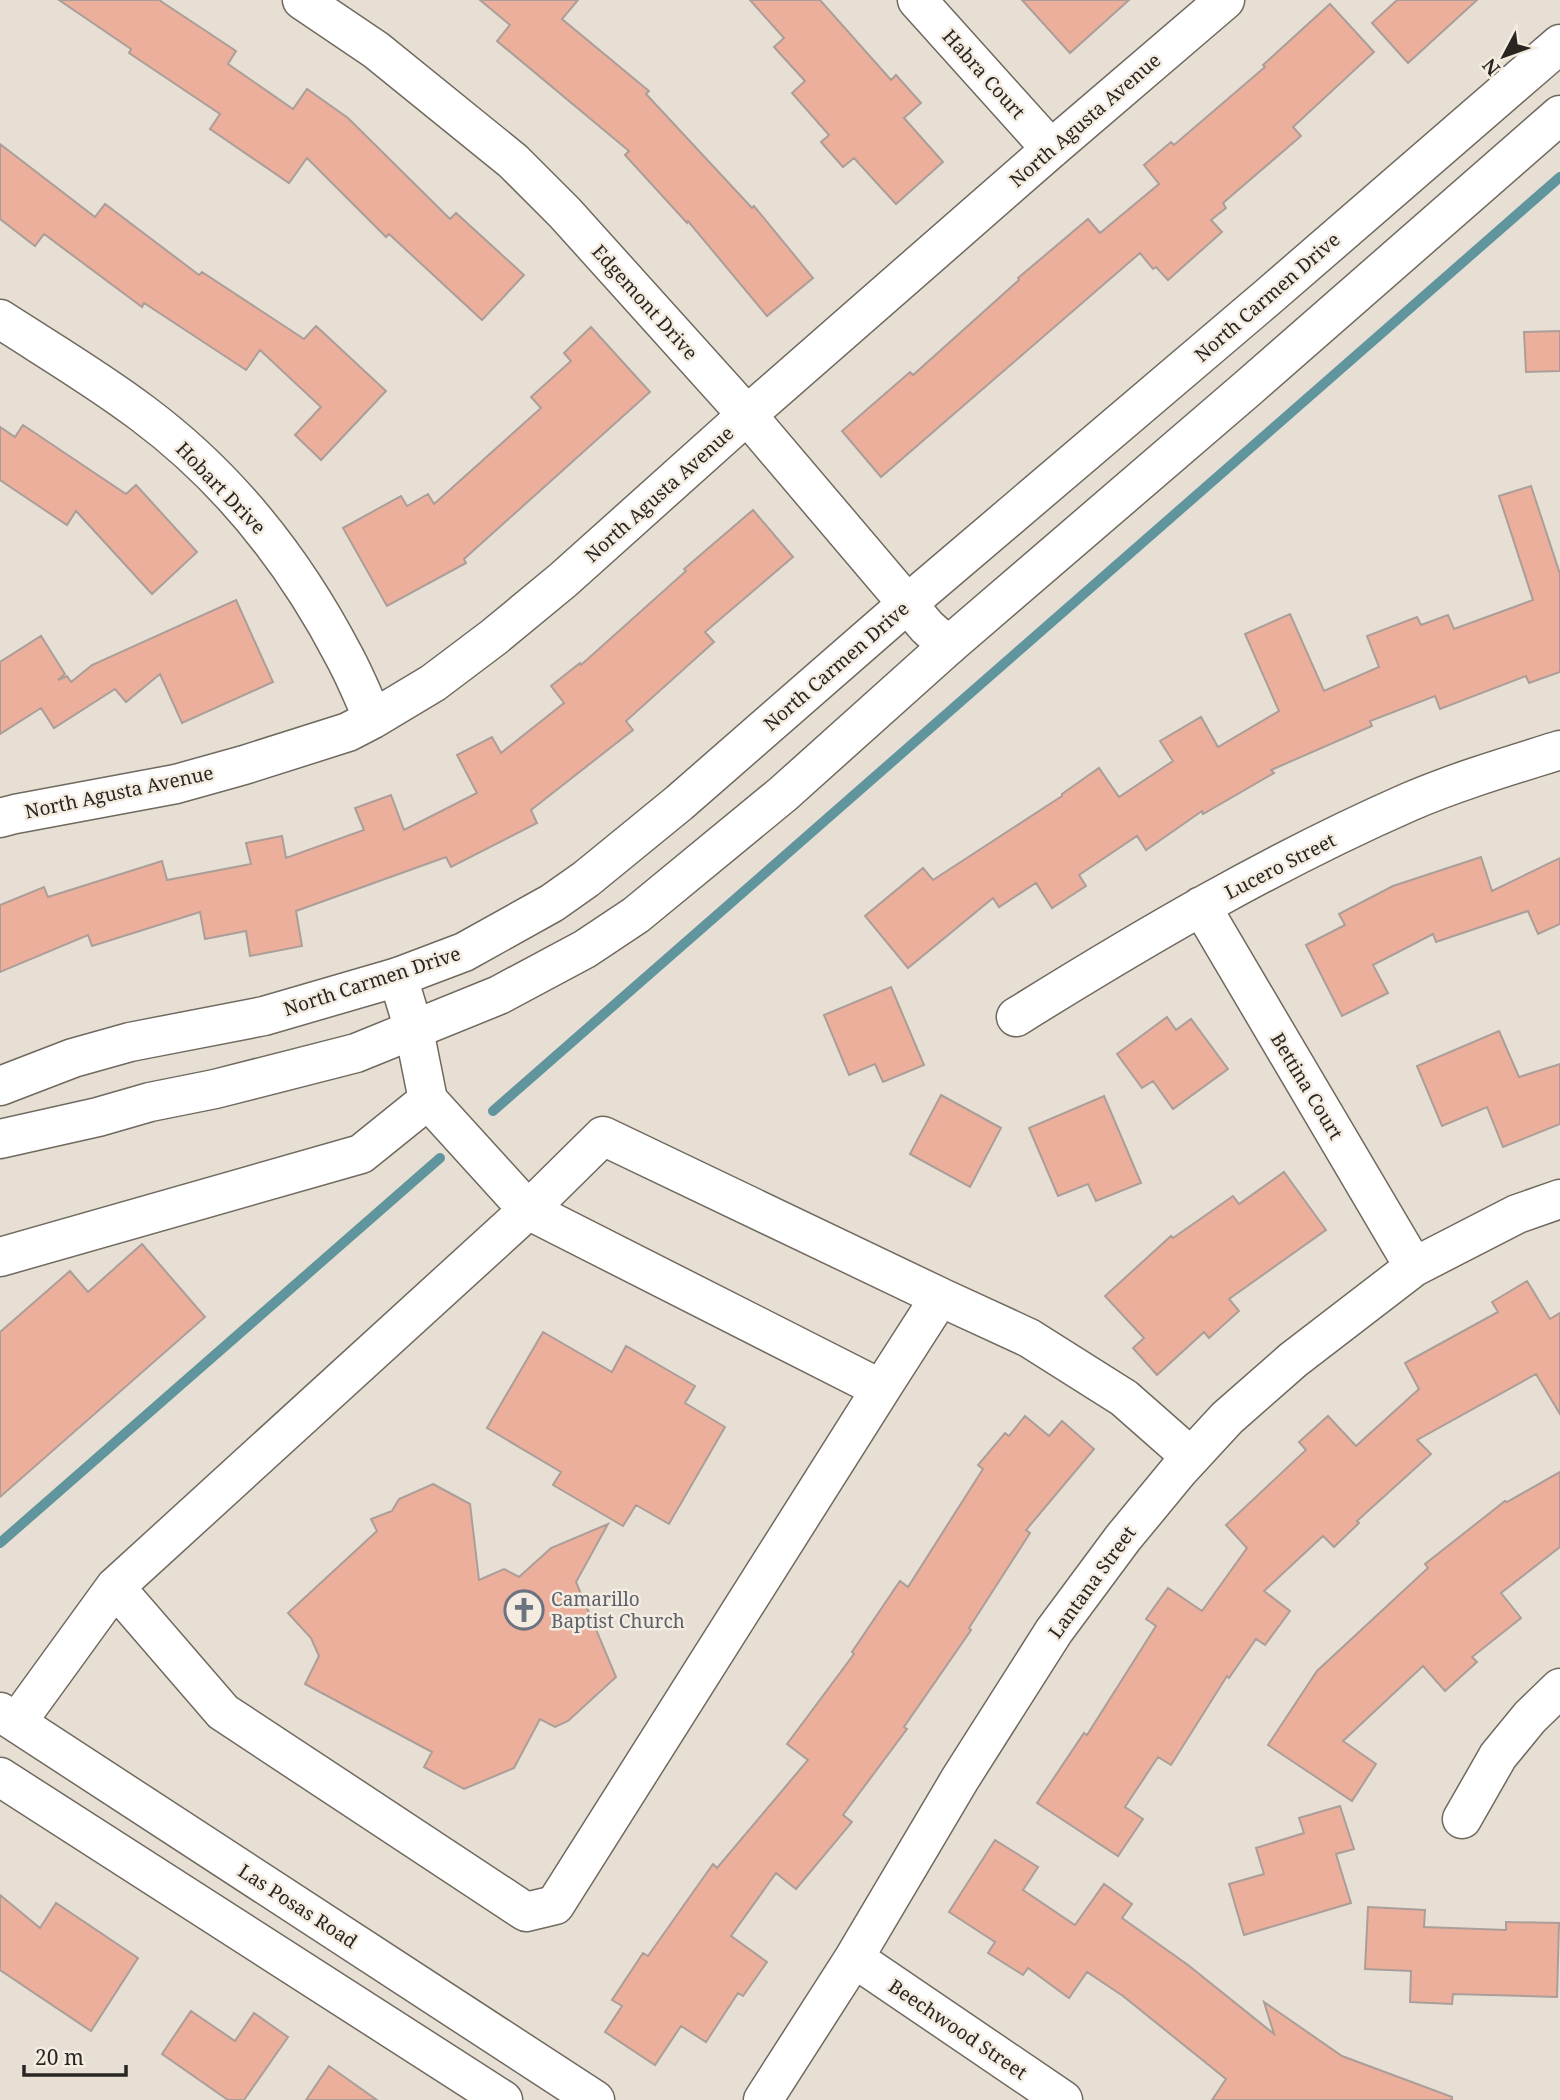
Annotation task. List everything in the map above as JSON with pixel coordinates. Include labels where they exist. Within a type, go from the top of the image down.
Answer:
[{"type":"street","name":"Edgemont Drive","points":[[302,0],[376,50],[513,161],[565,213],[747,415],[927,627],[948,646]]},
{"type":"street","name":"Habra Court","points":[[917,0],[1051,149]]},
{"type":"street","name":"North Agusta Avenue","points":[[0,818],[176,784],[244,765],[348,732],[433,683],[563,580],[747,415],[1225,0]]},
{"type":"street","name":"North Carmen Drive","points":[[0,1086],[73,1058],[130,1042],[264,1016],[398,977],[464,952],[552,903],[586,879],[679,803],[1560,44]]},
{"type":"street","points":[[0,1139],[356,1053],[499,995],[585,949],[636,915],[783,794],[948,646],[1560,115]]},
{"type":"street","name":"Hobart Drive","points":[[0,319],[143,413],[197,458],[245,508],[288,563],[311,598],[345,657],[373,719]]},
{"type":"street","name":"Lucero Street","points":[[1016,1017],[1200,906],[1271,868],[1409,802],[1472,777],[1560,750]]},
{"type":"street","name":"Bettina Court","points":[[1200,906],[1414,1267]]},
{"type":"street","points":[[398,977],[414,1030],[428,1100],[528,1210],[881,1389]]},
{"type":"street","points":[[0,1257],[361,1154],[428,1100]]},
{"type":"street","points":[[8,1717],[115,1587],[528,1210],[603,1136],[1029,1338],[1124,1398],[1191,1457]]},
{"type":"street","name":"Lantana Street","points":[[763,2100],[854,1958],[960,1779],[1055,1631],[1123,1538],[1191,1457],[1227,1418],[1293,1360],[1414,1267],[1517,1214],[1560,1199]]},
{"type":"street","points":[[115,1587],[223,1712],[526,1912],[555,1905],[940,1297]]},
{"type":"street","points":[[1462,1819],[1498,1756],[1530,1717],[1560,1688]]},
{"type":"street","name":"Las Posas Road","points":[[8,1717],[596,2100]]},
{"type":"street","points":[[0,1777],[503,2100]]},
{"type":"street","name":"Beechwood Street","points":[[854,1958],[1063,2100]]},
{"type":"building","points":[[59,0],[159,0],[236,51],[228,64],[293,109],[307,89],[348,118],[450,219],[456,213],[524,275],[482,320],[389,234],[386,237],[307,158],[289,183],[210,129],[220,114],[129,53],[131,49]]},
{"type":"building","points":[[480,0],[578,0],[562,19],[649,91],[646,94],[752,208],[754,206],[813,278],[767,316],[688,221],[687,223],[625,155],[629,151],[497,41],[510,25]]},
{"type":"building","points":[[750,0],[820,0],[891,80],[896,75],[921,103],[904,118],[943,162],[896,204],[854,158],[843,167],[821,142],[829,135],[792,93],[805,81],[774,47],[784,38]]},
{"type":"building","points":[[1022,0],[1129,0],[1070,53]]},
{"type":"building","points":[[1397,0],[1477,0],[1408,63],[1372,23]]},
{"type":"building","points":[[1330,4],[1374,52],[1293,127],[1301,136],[1223,203],[1226,208],[1211,220],[1222,232],[1168,280],[1156,267],[1153,269],[1140,253],[881,477],[842,431],[910,372],[913,375],[1019,280],[1018,278],[1088,219],[1100,233],[1159,184],[1144,165],[1171,142],[1174,145],[1265,67],[1263,65]]},
{"type":"building","points":[[0,144],[95,217],[105,204],[199,275],[202,272],[304,339],[316,326],[386,391],[321,460],[295,435],[321,407],[260,350],[246,370],[144,303],[142,307],[44,234],[35,246],[0,219]]},
{"type":"building","points":[[591,327],[650,392],[464,559],[466,563],[387,606],[343,528],[401,496],[407,506],[428,494],[434,504],[541,408],[531,397],[571,361],[564,353]]},
{"type":"building","points":[[1560,331],[1560,371],[1526,372],[1524,332]]},
{"type":"building","points":[[23,425],[126,494],[136,485],[197,552],[152,594],[76,511],[67,525],[0,480],[0,427],[15,437]]},
{"type":"building","points":[[1531,486],[1560,574],[1560,672],[1529,683],[1526,676],[1440,709],[1435,696],[1370,721],[1372,726],[1271,770],[1274,773],[1203,814],[1202,811],[1146,850],[1137,836],[1079,875],[1086,886],[1052,908],[1036,883],[999,907],[993,898],[908,968],[865,916],[923,868],[933,880],[1062,796],[1099,768],[1119,797],[1173,761],[1160,741],[1201,717],[1218,747],[1279,711],[1245,634],[1290,614],[1324,691],[1379,667],[1367,636],[1417,617],[1421,625],[1448,615],[1454,629],[1533,600],[1499,496]]},
{"type":"building","points":[[753,510],[793,557],[705,632],[714,642],[626,721],[633,730],[531,810],[537,823],[451,867],[446,857],[296,911],[302,946],[250,956],[246,931],[205,939],[200,912],[92,946],[88,935],[0,972],[0,905],[44,887],[48,897],[162,861],[167,880],[251,864],[246,843],[282,836],[286,858],[364,830],[355,808],[391,795],[404,830],[477,793],[457,755],[492,737],[501,753],[564,703],[551,686],[580,663],[581,665],[686,571],[684,569]]},
{"type":"building","points":[[236,600],[273,682],[182,723],[160,674],[126,702],[115,689],[54,728],[41,708],[0,734],[0,662],[41,636],[65,674],[58,680],[67,676],[71,682],[92,665]]},
{"type":"building","points":[[1481,857],[1492,891],[1560,858],[1560,924],[1538,934],[1528,911],[1436,942],[1433,934],[1373,965],[1388,993],[1342,1016],[1306,945],[1345,925],[1339,914],[1393,886]]},
{"type":"building","points":[[891,987],[924,1065],[883,1082],[875,1064],[849,1075],[824,1015]]},
{"type":"building","points":[[1167,1017],[1176,1030],[1191,1019],[1228,1069],[1173,1109],[1153,1081],[1142,1088],[1117,1054]]},
{"type":"building","points":[[1499,1031],[1519,1077],[1560,1064],[1560,1124],[1503,1147],[1487,1107],[1442,1126],[1417,1066]]},
{"type":"building","points":[[941,1095],[1001,1128],[970,1187],[910,1154]]},
{"type":"building","points":[[1104,1096],[1141,1183],[1096,1201],[1088,1184],[1058,1196],[1029,1128]]},
{"type":"building","points":[[1284,1172],[1326,1230],[1229,1299],[1239,1311],[1209,1338],[1204,1332],[1157,1375],[1133,1348],[1144,1338],[1105,1296],[1171,1236],[1173,1238],[1233,1196],[1239,1204]]},
{"type":"building","points":[[142,1244],[205,1317],[0,1497],[0,1332],[70,1271],[88,1292]]},
{"type":"building","points":[[1527,1281],[1550,1319],[1560,1313],[1560,1414],[1536,1374],[1417,1440],[1431,1454],[1357,1521],[1359,1523],[1334,1547],[1323,1536],[1264,1591],[1290,1611],[1265,1645],[1256,1639],[1229,1678],[1227,1676],[1171,1765],[1158,1757],[1125,1807],[1143,1819],[1118,1856],[1037,1803],[1084,1733],[1087,1735],[1156,1626],[1146,1619],[1168,1588],[1202,1611],[1247,1548],[1226,1525],[1306,1450],[1299,1442],[1328,1416],[1356,1446],[1419,1389],[1405,1363],[1498,1312],[1492,1302]]},
{"type":"building","points":[[543,1332],[612,1372],[626,1346],[695,1386],[685,1403],[725,1427],[669,1524],[636,1505],[623,1526],[553,1485],[561,1472],[487,1428]]},
{"type":"building","points":[[1025,1416],[1049,1436],[1062,1421],[1094,1449],[1026,1530],[1030,1533],[969,1628],[971,1630],[904,1727],[907,1729],[843,1815],[852,1822],[796,1889],[776,1873],[731,1936],[767,1962],[743,1996],[738,1993],[706,2042],[681,2026],[655,2065],[605,2032],[622,2006],[612,2000],[643,1953],[648,1956],[713,1864],[717,1868],[808,1760],[787,1744],[854,1654],[852,1652],[900,1581],[908,1587],[983,1469],[978,1465],[1005,1433],[1009,1436]]},
{"type":"building","points":[[1560,1472],[1560,1547],[1501,1593],[1521,1618],[1472,1657],[1477,1662],[1445,1691],[1423,1666],[1343,1741],[1376,1764],[1352,1801],[1268,1745],[1317,1671],[1428,1568],[1425,1564],[1505,1501]]},
{"type":"building","points":[[433,1484],[470,1504],[479,1580],[504,1569],[519,1577],[551,1548],[608,1524],[576,1582],[616,1677],[568,1721],[555,1727],[540,1719],[514,1768],[464,1789],[424,1767],[432,1752],[305,1684],[319,1656],[311,1638],[288,1613],[377,1531],[371,1519],[392,1511],[399,1499]]},
{"type":"building","points":[[1340,1806],[1354,1849],[1336,1854],[1351,1903],[1244,1935],[1229,1884],[1264,1874],[1256,1848],[1304,1833],[1299,1818]]},
{"type":"building","points":[[995,1840],[1038,1867],[1023,1890],[1075,1925],[1104,1884],[1132,1904],[1122,1918],[1188,1965],[1274,2034],[1264,2002],[1342,2056],[1452,2097],[1452,2100],[1212,2100],[1226,2079],[1123,1996],[1087,1972],[1069,1998],[1028,1968],[1023,1975],[988,1953],[995,1942],[949,1912]]},
{"type":"building","points":[[0,1895],[40,1928],[56,1903],[138,1958],[91,2031],[0,1970]]},
{"type":"building","points":[[1368,1907],[1425,1910],[1424,1927],[1506,1930],[1506,1922],[1559,1923],[1557,1997],[1453,1994],[1452,2004],[1410,2002],[1411,1971],[1365,1969]]},
{"type":"building","points":[[191,2011],[235,2041],[254,2013],[288,2037],[244,2100],[228,2100],[162,2054]]},
{"type":"building","points":[[329,2066],[377,2100],[306,2100]]},
{"type":"waterway","points":[[493,1111],[1560,177]]},
{"type":"waterway","points":[[0,1543],[440,1158]]},
{"type":"place","name":"Camarillo Baptist Church","points":[[524,1610]]}]
